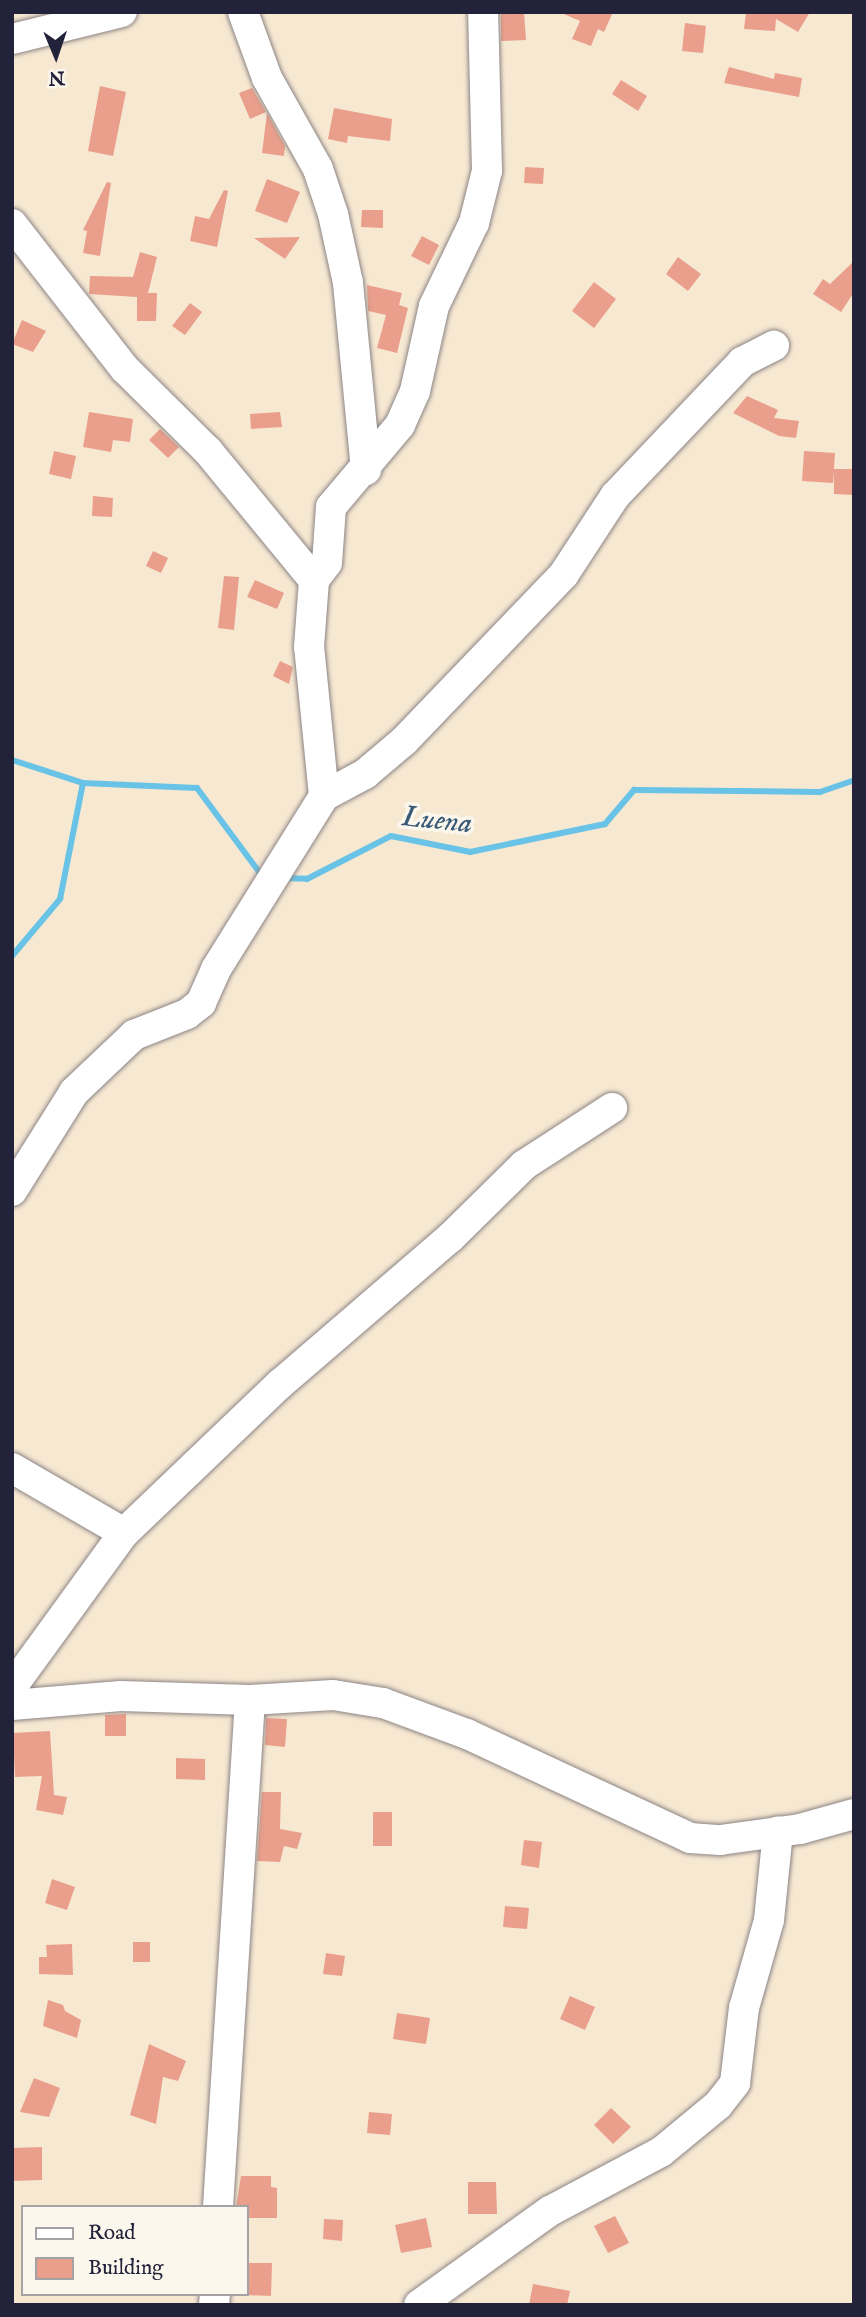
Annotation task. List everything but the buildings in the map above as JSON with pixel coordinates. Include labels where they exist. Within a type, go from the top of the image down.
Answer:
[{"type":"street","points":[[12,39],[122,12]]},
{"type":"street","points":[[243,12],[267,78],[318,169],[333,214],[348,283],[366,470]]},
{"type":"street","points":[[324,796],[309,647],[314,580],[327,563],[331,507],[366,470],[400,425],[415,391],[434,306],[474,223],[484,184],[483,12]]},
{"type":"street","points":[[14,231],[125,369],[208,451],[314,580]]},
{"type":"street","points":[[12,1191],[74,1092],[134,1035],[187,1014],[201,1003],[216,969],[286,862],[324,796],[366,774],[404,741],[564,574],[615,496],[742,362],[774,346]]},
{"type":"street","points":[[12,1687],[124,1533],[280,1384],[450,1238],[524,1165],[612,1108]]},
{"type":"street","points":[[12,1468],[124,1533]]},
{"type":"street","points":[[12,1705],[121,1696],[250,1700],[333,1695],[383,1703],[555,1773],[674,1834],[701,1840],[778,1831],[854,1814]]},
{"type":"street","points":[[218,2205],[250,1700]]},
{"type":"street","points":[[419,2305],[541,2217],[662,2152],[718,2105],[735,2083],[744,2008],[769,1920],[778,1831]]},
{"type":"waterway","name":"Luena","points":[[12,760],[83,783],[197,788],[262,876]]},
{"type":"waterway","name":"Luena","points":[[283,878],[307,879],[391,836],[470,852],[605,824],[634,790],[820,792],[854,780]]},
{"type":"waterway","points":[[12,956],[60,899],[83,783]]}]
